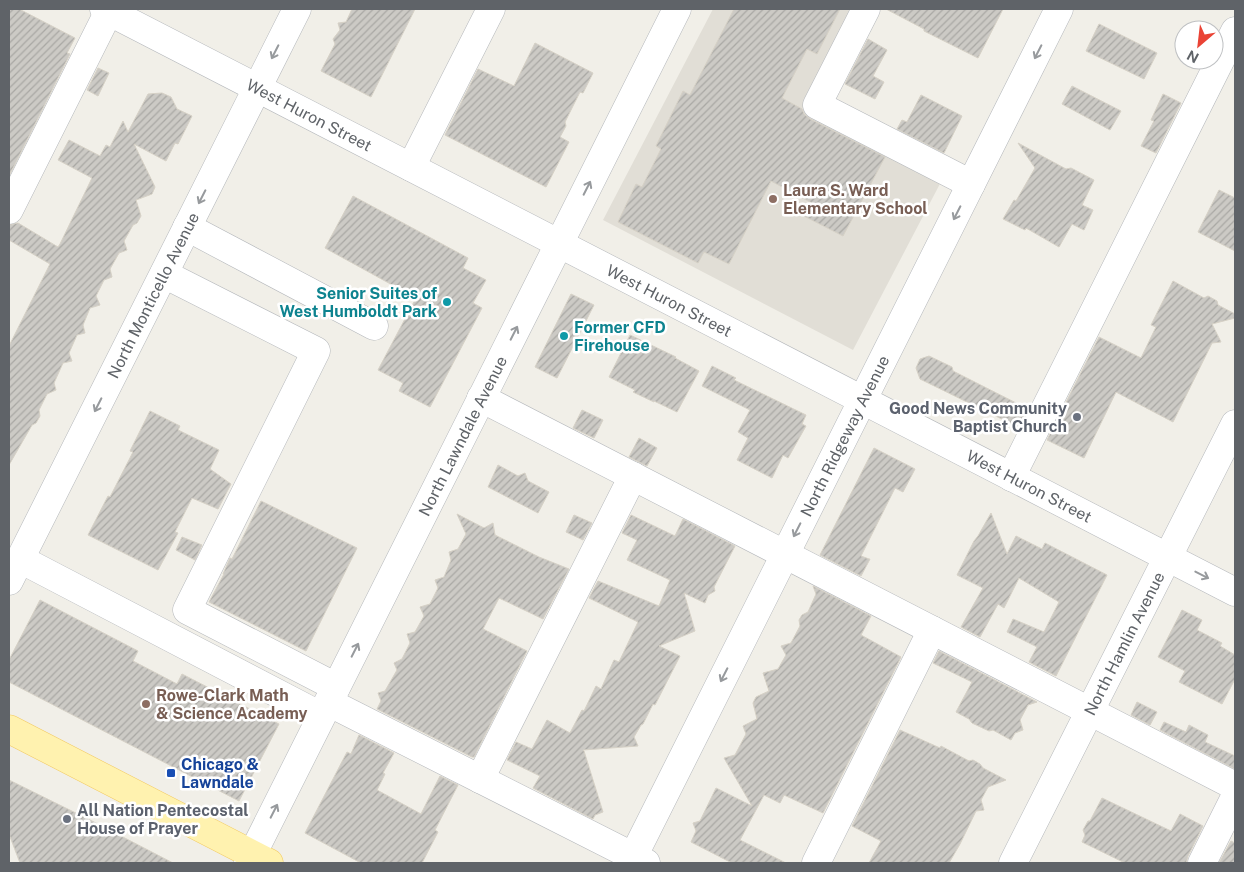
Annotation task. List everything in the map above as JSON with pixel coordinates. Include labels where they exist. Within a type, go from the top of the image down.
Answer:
[{"type":"main road","points":[[9,729],[256,860]]},
{"type":"street","name":"North Monticello Avenue","points":[[14,570],[297,9]]},
{"type":"street","points":[[411,167],[491,9]]},
{"type":"street","name":"North Lawndale Avenue","points":[[256,860],[329,702],[676,9]]},
{"type":"street","points":[[866,9],[817,105],[971,184]]},
{"type":"street","name":"North Ridgeway Avenue","points":[[636,861],[785,554],[1060,9]]},
{"type":"street","name":"West Huron Street","points":[[108,10],[1235,592]]},
{"type":"street","points":[[9,210],[108,10]]},
{"type":"street","points":[[1011,476],[1235,31]]},
{"type":"street","points":[[187,227],[374,326]]},
{"type":"street","points":[[164,274],[316,351],[187,610],[329,702]]},
{"type":"street","points":[[481,398],[1235,786]]},
{"type":"street","name":"North Hamlin Avenue","points":[[1014,863],[1235,424]]},
{"type":"street","points":[[480,779],[633,476]]},
{"type":"street","points":[[14,570],[329,702],[636,861]]},
{"type":"street","points":[[816,863],[932,630]]},
{"type":"street","points":[[1202,863],[1235,797]]},
{"type":"shaded area","name":"Laura S. Ward Elementary School","points":[[713,9],[855,9],[805,106],[943,178],[853,350],[603,220]]},
{"type":"building","points":[[9,9],[19,9],[75,38],[67,53],[70,54],[9,176]]},
{"type":"building","points":[[352,9],[415,9],[371,97],[321,71],[335,44],[333,39],[340,30],[338,23],[346,22]]},
{"type":"building","points":[[734,9],[840,9],[817,54],[807,49],[782,98],[802,109],[804,114],[810,119],[885,157],[843,236],[804,216],[812,203],[771,181],[729,264],[704,252],[698,263],[618,222],[636,184],[642,187],[661,149],[656,146],[683,91],[690,95]]},
{"type":"building","points":[[886,9],[1003,9],[978,58],[924,31],[924,29]]},
{"type":"building","points":[[1099,24],[1157,53],[1144,79],[1086,51]]},
{"type":"building","points":[[868,39],[887,50],[873,76],[884,82],[875,99],[845,84]]},
{"type":"building","points":[[535,43],[593,73],[583,93],[580,92],[565,122],[566,126],[560,137],[569,142],[546,187],[445,135],[478,69],[514,86]]},
{"type":"building","points":[[98,68],[109,73],[98,96],[87,90]]},
{"type":"building","points":[[1072,86],[1121,111],[1110,130],[1062,104]]},
{"type":"building","points":[[162,93],[171,97],[177,109],[192,116],[178,144],[175,143],[166,161],[134,144],[155,187],[152,194],[136,200],[141,216],[137,223],[133,225],[124,241],[127,250],[119,253],[110,269],[112,277],[104,280],[96,296],[100,305],[90,308],[83,325],[85,333],[77,335],[69,353],[72,361],[63,363],[54,383],[56,390],[47,394],[39,410],[40,416],[36,423],[32,425],[9,465],[9,346],[50,264],[9,240],[9,225],[18,223],[58,247],[92,178],[58,160],[69,140],[100,156],[106,145],[110,147],[123,121],[128,132],[148,94]]},
{"type":"building","points":[[1163,94],[1181,103],[1156,153],[1141,146],[1154,121],[1151,120]]},
{"type":"building","points":[[921,95],[962,116],[944,153],[897,129],[902,120],[907,122]]},
{"type":"building","points":[[1018,143],[1066,169],[1071,168],[1094,180],[1082,205],[1093,210],[1084,230],[1072,224],[1059,247],[1026,228],[1025,230],[1003,219],[1035,168]]},
{"type":"building","points":[[1219,190],[1235,198],[1235,251],[1198,232]]},
{"type":"building","name":"Senior Suites of West Humboldt Park","points":[[353,196],[468,258],[463,268],[486,280],[473,303],[482,308],[430,407],[399,391],[403,383],[378,370],[416,298],[325,248]]},
{"type":"building","points":[[1173,281],[1204,298],[1208,296],[1217,301],[1218,305],[1235,314],[1235,318],[1212,324],[1221,342],[1212,343],[1173,422],[1116,392],[1084,458],[1047,440],[1099,337],[1141,358],[1156,327],[1151,325]]},
{"type":"building","name":"Former CFD Firehouse","points":[[571,294],[594,305],[557,378],[535,367]]},
{"type":"building","points":[[630,335],[676,357],[699,371],[677,412],[633,392],[635,390],[609,377]]},
{"type":"building","points":[[929,356],[952,367],[953,371],[1028,409],[1018,427],[920,379],[916,368],[920,359]]},
{"type":"building","points":[[712,366],[736,378],[734,380],[806,415],[802,424],[806,426],[788,458],[783,455],[772,478],[737,460],[748,438],[738,432],[750,410],[702,386]]},
{"type":"building","points":[[582,410],[603,420],[594,438],[573,428]]},
{"type":"building","points":[[150,411],[180,426],[178,430],[219,450],[210,469],[231,484],[218,509],[192,498],[175,532],[178,533],[158,570],[88,535],[133,452],[130,451]]},
{"type":"building","points":[[639,438],[657,448],[647,466],[629,457]]},
{"type":"building","points":[[874,448],[915,469],[903,492],[895,488],[861,556],[870,559],[861,576],[820,555]]},
{"type":"building","points":[[498,465],[518,476],[525,473],[528,481],[549,492],[538,513],[488,487]]},
{"type":"building","points":[[261,501],[357,548],[306,651],[209,602]]},
{"type":"building","points":[[991,513],[1007,554],[1016,536],[1042,549],[1045,543],[1107,575],[1056,676],[1029,662],[1037,647],[1007,632],[1013,619],[1044,632],[1059,602],[1019,578],[1004,608],[998,604],[980,637],[961,627],[983,588],[957,575]]},
{"type":"building","points":[[457,514],[484,528],[493,523],[495,535],[539,557],[569,569],[543,619],[499,598],[483,629],[527,651],[474,757],[377,709],[381,701],[378,693],[385,691],[397,670],[394,663],[402,659],[410,643],[407,634],[415,632],[424,616],[420,607],[430,604],[438,588],[435,580],[444,577],[451,560],[449,552],[458,549],[466,534]]},
{"type":"building","points":[[574,515],[592,523],[583,540],[566,532]]},
{"type":"building","points":[[631,515],[675,536],[683,519],[735,546],[714,587],[715,591],[708,595],[705,603],[684,593],[695,631],[659,646],[680,656],[655,705],[653,704],[634,737],[638,746],[583,750],[603,812],[595,815],[593,819],[533,788],[540,776],[507,760],[516,742],[532,749],[547,720],[570,733],[582,710],[584,711],[596,686],[601,689],[614,660],[619,662],[638,622],[589,598],[598,581],[659,606],[670,580],[627,560],[637,540],[622,533]]},
{"type":"building","points":[[182,537],[202,545],[195,560],[176,550]]},
{"type":"building","points":[[813,586],[871,616],[861,635],[901,657],[823,813],[784,795],[780,803],[764,795],[740,840],[786,863],[732,863],[691,842],[696,831],[693,823],[700,821],[716,788],[752,806],[724,758],[735,755],[746,734],[743,726],[757,719],[753,703],[756,697],[769,691],[763,673],[778,669],[786,655],[781,646],[791,643],[800,626],[799,620],[802,615],[808,612],[816,594]]},
{"type":"building","name":"Rowe-Clark Math & Science Academy","points":[[40,600],[138,651],[133,661],[177,684],[182,674],[279,724],[239,801],[9,682],[9,660]]},
{"type":"building","points":[[1182,610],[1202,620],[1197,630],[1222,643],[1220,646],[1235,655],[1235,679],[1222,704],[1179,682],[1185,671],[1158,657]]},
{"type":"building","points":[[939,651],[1037,702],[1028,705],[1020,720],[1023,730],[1015,733],[1011,740],[993,730],[989,731],[972,723],[969,719],[956,712],[972,682],[933,663]]},
{"type":"building","points":[[1137,702],[1157,712],[1150,725],[1131,715]]},
{"type":"building","points":[[1164,722],[1186,732],[1189,725],[1208,735],[1205,742],[1235,756],[1235,769],[1160,730]]},
{"type":"building","points":[[900,730],[940,748],[941,746],[969,761],[973,760],[983,768],[1006,780],[988,787],[981,800],[984,810],[976,811],[949,863],[869,863],[881,841],[852,826]]},
{"type":"building","points":[[359,735],[394,753],[383,773],[385,774],[377,790],[421,814],[440,776],[458,785],[435,830],[438,832],[422,863],[361,863],[305,833],[347,752],[351,754]]},
{"type":"building","points":[[9,780],[173,863],[20,863],[9,834]]},
{"type":"building","points":[[1102,798],[1171,831],[1180,814],[1203,826],[1186,863],[1125,863],[1082,842],[1085,835],[1083,830]]},
{"type":"building","points":[[1231,841],[1235,843],[1235,863],[1219,863]]},
{"type":"place","name":"Laura S. Ward Elementary School","points":[[773,199]]},
{"type":"place","name":"Senior Suites of West Humboldt Park","points":[[447,302]]},
{"type":"place","name":"Former CFD Firehouse","points":[[564,336]]},
{"type":"place","name":"Good News Community Baptist Church","points":[[1077,417]]},
{"type":"place","name":"Rowe-Clark Math & Science Academy","points":[[146,704]]},
{"type":"place","name":"Chicago & Lawndale","points":[[171,773]]},
{"type":"place","name":"All Nation Pentecostal House of Prayer","points":[[67,819]]}]
